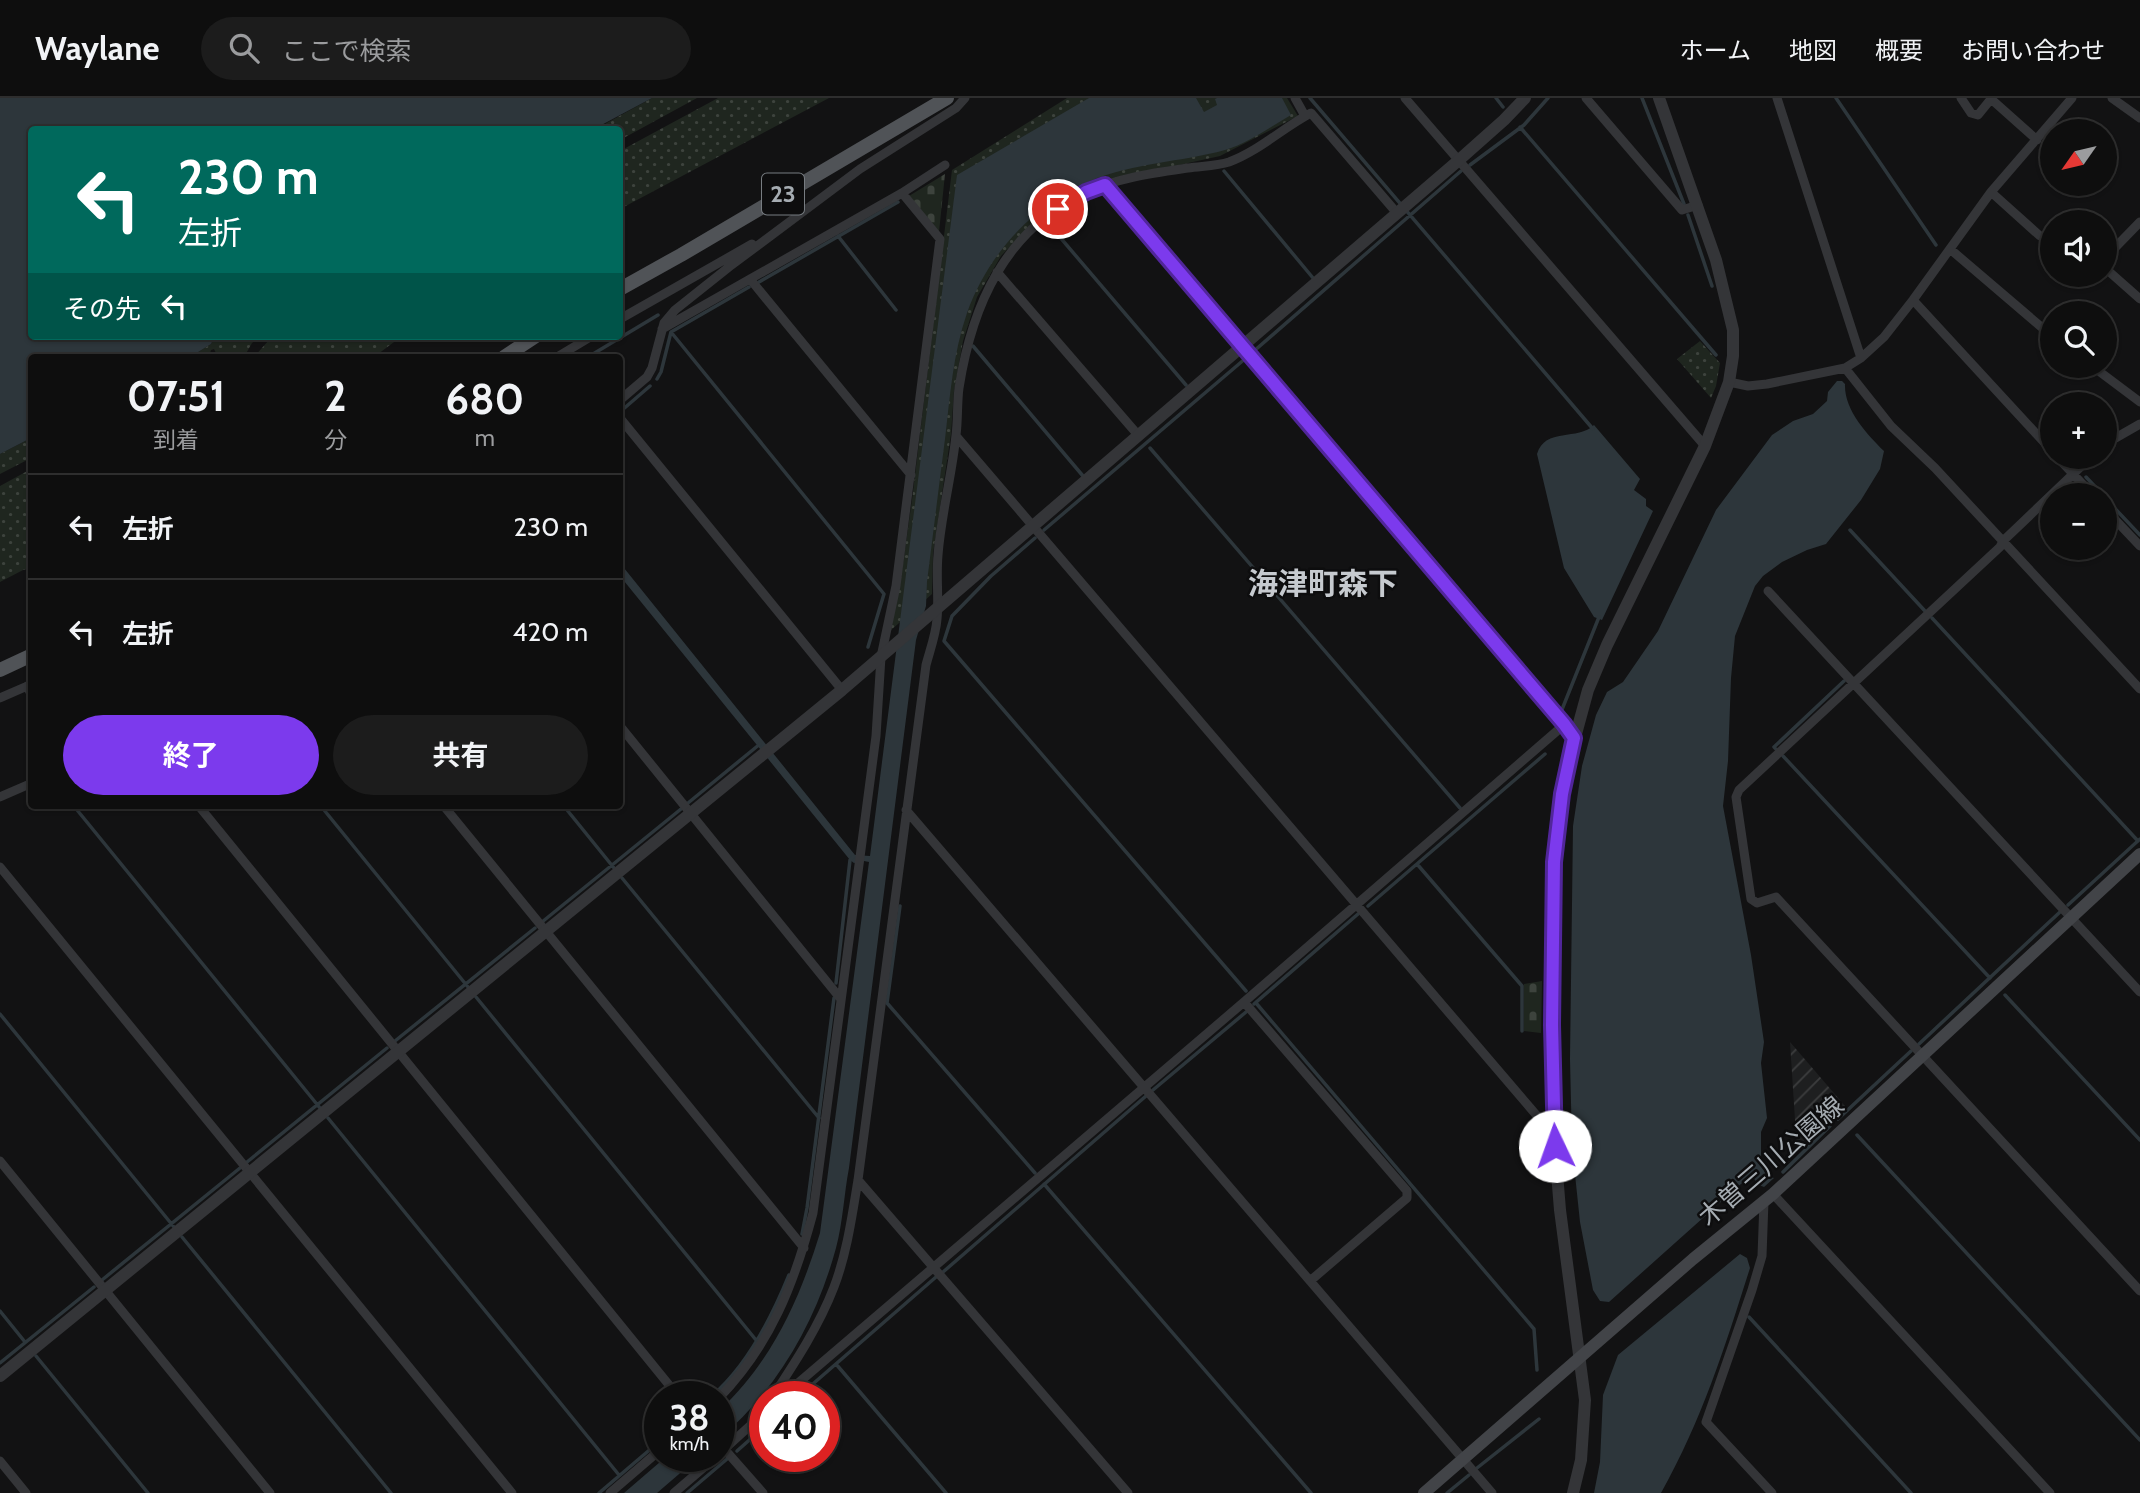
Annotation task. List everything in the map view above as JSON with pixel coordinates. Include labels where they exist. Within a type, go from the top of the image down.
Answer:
[{"type":"main road","name":"23","points":[[623,287],[947,98]]},
{"type":"main road","points":[[509,354],[530,340]]},
{"type":"main road","points":[[0,670],[28,657]]},
{"type":"main road","name":"木曽三川公園線","points":[[1424,1493],[1768,1197],[2140,854]]},
{"type":"street","points":[[623,397],[652,368],[664,323],[675,310],[860,169],[956,107],[965,98]]},
{"type":"street","points":[[1295,98],[1305,116]]},
{"type":"street","points":[[1405,98],[1705,446]]},
{"type":"street","points":[[0,1376],[842,690],[1459,160],[1525,98]]},
{"type":"street","points":[[1586,98],[1682,210],[1698,205]]},
{"type":"street","points":[[1573,1493],[1581,1460],[1585,1400],[1560,1210],[1553,1124],[1554,862],[1561,800],[1574,738],[1588,690],[1607,645],[1705,446],[1729,382],[1733,356],[1733,330],[1716,260],[1658,98]]},
{"type":"street","points":[[1777,98],[1861,358]]},
{"type":"street","points":[[1961,98],[1971,113],[1978,115],[1991,99],[2037,139]]},
{"type":"street","points":[[1729,382],[1748,386],[1767,384],[1845,368],[1861,358],[1884,337],[1990,192],[2072,98]]},
{"type":"street","points":[[2112,98],[2140,118]]},
{"type":"street","points":[[783,1381],[803,1350],[834,1286],[851,1221],[926,665],[937,621],[938,551],[956,436],[959,390],[968,340],[980,305],[997,272],[1028,233],[1071,200],[1105,185],[1161,172],[1229,162],[1311,113],[1400,209]]},
{"type":"street","points":[[662,329],[945,166]]},
{"type":"street","points":[[1105,185],[1574,738]]},
{"type":"street","points":[[1990,192],[2040,236]]},
{"type":"street","points":[[735,1381],[759,1350],[787,1295],[813,1213],[876,736],[883,654],[896,586],[940,239],[902,193]]},
{"type":"street","points":[[2117,246],[2140,222]]},
{"type":"street","points":[[623,317],[777,230]]},
{"type":"street","points":[[1950,249],[2040,326]]},
{"type":"street","points":[[997,272],[1138,435]]},
{"type":"street","points":[[750,279],[911,475]]},
{"type":"street","points":[[2117,279],[2140,299]]},
{"type":"street","points":[[1913,300],[2040,438]]},
{"type":"street","points":[[562,354],[585,340]]},
{"type":"street","points":[[1845,368],[1891,426],[1935,468],[2140,689]]},
{"type":"street","points":[[2108,378],[2140,402]]},
{"type":"street","points":[[623,422],[842,690]]},
{"type":"street","points":[[2117,437],[2140,424]]},
{"type":"street","points":[[956,436],[1544,1124],[1553,1124]]},
{"type":"street","points":[[2068,469],[2082,483]]},
{"type":"street","points":[[2078,469],[2003,541],[2000,547],[1739,790],[1736,797],[1751,899],[1757,903],[1776,897],[2140,1290]]},
{"type":"street","points":[[2117,522],[2140,546]]},
{"type":"street","points":[[1768,591],[2140,992]]},
{"type":"street","points":[[0,698],[28,685]]},
{"type":"street","points":[[801,1381],[1564,724]]},
{"type":"street","points":[[623,730],[840,998]]},
{"type":"street","points":[[0,797],[28,785]]},
{"type":"street","points":[[201,809],[666,1381]]},
{"type":"street","points":[[446,809],[804,1248]]},
{"type":"street","points":[[906,810],[1492,1493]]},
{"type":"street","points":[[0,867],[512,1493]]},
{"type":"street","points":[[1244,1002],[1407,1191],[1407,1198],[1310,1281]]},
{"type":"street","points":[[0,1161],[270,1493]]},
{"type":"street","points":[[858,1180],[1128,1493]]},
{"type":"street","points":[[1768,1197],[1762,1256],[1706,1422],[1772,1493]]},
{"type":"street","points":[[1768,1197],[2050,1493]]},
{"type":"street","points":[[735,1436],[749,1424]]},
{"type":"street","points":[[0,1461],[26,1493]]},
{"type":"street","points":[[610,1493],[644,1464]]},
{"type":"street","points":[[735,1464],[763,1493]]},
{"type":"street","points":[[674,1493],[696,1472]]},
{"type":"shaded area","points":[[0,98],[652,98],[600,126],[28,126],[28,340],[213,340],[195,354],[28,354],[28,440],[0,454]]},
{"type":"shaded area","points":[[1089,98],[1196,98],[1204,112],[1217,105],[1217,98],[1282,98],[1291,115],[1234,147],[1123,170],[1069,191],[1050,203],[1015,234],[987,271],[976,291],[962,328],[953,375],[926,606],[916,640],[838,1238],[828,1275],[792,1353],[773,1381],[749,1381],[749,1410],[735,1425],[735,1395],[769,1351],[782,1329],[803,1282],[820,1233],[869,862],[854,863],[850,860],[623,580],[623,567],[855,855],[870,856],[957,175]]},
{"type":"shaded area","points":[[1837,381],[1845,384],[1852,412],[1884,451],[1880,469],[1861,500],[1826,544],[1782,562],[1763,576],[1755,586],[1735,636],[1731,678],[1728,761],[1723,806],[1764,1042],[1761,1063],[1767,1118],[1761,1132],[1761,1165],[1767,1176],[1774,1178],[1764,1187],[1751,1175],[1609,1302],[1600,1301],[1593,1290],[1580,1222],[1572,1146],[1570,1059],[1573,826],[1582,766],[1596,715],[1607,692],[1623,682],[1658,631],[1716,510],[1772,435],[1793,421],[1813,414],[1827,401],[1828,392]]},
{"type":"shaded area","points":[[1594,425],[1640,479],[1634,490],[1646,499],[1646,506],[1653,511],[1602,620],[1594,617],[1564,568],[1537,454],[1547,440],[1587,430]]},
{"type":"shaded area","points":[[1790,1042],[1845,1106],[1797,1151]]},
{"type":"shaded area","points":[[1740,1254],[1747,1258],[1750,1268],[1731,1326],[1701,1411],[1661,1493],[1594,1493],[1600,1462],[1603,1395],[1618,1355]]},
{"type":"shaded area","points":[[648,1472],[681,1472],[657,1493],[624,1493]]},
{"type":"green space","points":[[652,98],[697,98],[623,138],[623,126],[601,126]]},
{"type":"green space","points":[[718,98],[829,98],[623,207],[623,149]]},
{"type":"green space","points":[[1067,98],[1287,98],[1298,116],[1220,156],[1102,182],[1026,230],[1001,256],[977,297],[963,341],[933,554],[932,594],[890,631],[900,585],[912,500],[952,170]]},
{"type":"green space","points":[[945,174],[939,232],[909,196]]},
{"type":"green space","points":[[213,340],[255,340],[246,354],[216,354],[214,349],[210,354],[195,354]]},
{"type":"green space","points":[[269,340],[397,340],[378,354],[257,354]]},
{"type":"green space","points":[[1700,341],[1720,363],[1711,398],[1677,359]]},
{"type":"green space","points":[[28,440],[28,460],[0,474],[0,454]]},
{"type":"green space","points":[[28,471],[28,569],[0,582],[0,486]]},
{"type":"green space","points":[[1542,981],[1541,1033],[1524,1031],[1524,984]]},
{"type":"waterway","points":[[1310,98],[1593,429]]},
{"type":"waterway","points":[[1496,98],[1503,107]]},
{"type":"waterway","points":[[1470,165],[1524,125],[1548,98]]},
{"type":"waterway","points":[[1642,98],[1684,204]]},
{"type":"waterway","points":[[1836,98],[1936,245]]},
{"type":"waterway","points":[[1520,127],[1716,355]]},
{"type":"waterway","points":[[1224,171],[1313,278]]},
{"type":"waterway","points":[[1254,351],[1461,171]]},
{"type":"waterway","points":[[759,282],[898,202]]},
{"type":"waterway","points":[[1688,215],[1712,286]]},
{"type":"waterway","points":[[1047,222],[1186,385]]},
{"type":"waterway","points":[[838,236],[896,310]]},
{"type":"waterway","points":[[657,379],[671,332],[749,287]]},
{"type":"waterway","points":[[623,336],[658,315]]},
{"type":"waterway","points":[[671,332],[884,594],[868,647]]},
{"type":"waterway","points":[[593,354],[616,340]]},
{"type":"waterway","points":[[973,346],[1083,476]]},
{"type":"waterway","points":[[1044,530],[1246,358]]},
{"type":"waterway","points":[[623,409],[650,386]]},
{"type":"waterway","points":[[1150,448],[1460,808]]},
{"type":"waterway","points":[[2086,477],[2092,483]]},
{"type":"waterway","points":[[2117,511],[2140,535]]},
{"type":"waterway","points":[[1850,530],[1925,611]]},
{"type":"waterway","points":[[1035,538],[991,576],[952,616],[944,641],[1246,991]]},
{"type":"waterway","points":[[1561,712],[1599,617]]},
{"type":"waterway","points":[[1932,618],[2138,841]]},
{"type":"waterway","points":[[1776,749],[1774,747],[1844,681]]},
{"type":"waterway","points":[[688,803],[760,744]]},
{"type":"waterway","points":[[1368,906],[1545,754]]},
{"type":"waterway","points":[[1783,756],[1990,978]]},
{"type":"waterway","points":[[76,809],[320,1108]]},
{"type":"waterway","points":[[323,809],[468,987]]},
{"type":"waterway","points":[[566,809],[614,868]]},
{"type":"waterway","points":[[542,922],[681,809]]},
{"type":"waterway","points":[[2068,905],[2140,839]]},
{"type":"waterway","points":[[836,983],[850,860],[853,857]]},
{"type":"waterway","points":[[1417,864],[1522,986],[1522,1031]]},
{"type":"waterway","points":[[622,878],[819,1118]]},
{"type":"waterway","points":[[900,906],[887,1003],[1035,1173]]},
{"type":"waterway","points":[[1919,1044],[2060,912]]},
{"type":"waterway","points":[[1254,1004],[1358,914]]},
{"type":"waterway","points":[[395,1041],[535,928]]},
{"type":"waterway","points":[[2005,995],[2140,1140]]},
{"type":"waterway","points":[[476,997],[756,1340]]},
{"type":"waterway","points":[[802,1234],[834,998]]},
{"type":"waterway","points":[[1256,1003],[1534,1329],[1537,1370]]},
{"type":"waterway","points":[[1153,1090],[1246,1012]]},
{"type":"waterway","points":[[0,1014],[174,1227]]},
{"type":"waterway","points":[[247,1162],[387,1048]]},
{"type":"waterway","points":[[1838,1119],[1911,1051]]},
{"type":"waterway","points":[[943,1272],[1146,1096]]},
{"type":"waterway","points":[[328,1118],[619,1475]]},
{"type":"waterway","points":[[1783,1172],[1830,1126]]},
{"type":"waterway","points":[[1857,1135],[2140,1440]]},
{"type":"waterway","points":[[102,1280],[240,1168]]},
{"type":"waterway","points":[[1044,1184],[1311,1493]]},
{"type":"waterway","points":[[182,1237],[391,1493]]},
{"type":"waterway","points":[[727,1381],[757,1340],[789,1275]]},
{"type":"waterway","points":[[816,1381],[936,1277]]},
{"type":"waterway","points":[[0,1363],[94,1287]]},
{"type":"waterway","points":[[0,1311],[25,1342]]},
{"type":"waterway","points":[[1749,1317],[1911,1493]]},
{"type":"waterway","points":[[36,1356],[148,1493]]},
{"type":"waterway","points":[[836,1364],[946,1493]]},
{"type":"waterway","points":[[1477,1468],[1539,1419]]},
{"type":"waterway","points":[[737,1451],[749,1440]]},
{"type":"waterway","points":[[599,1493],[644,1455]]},
{"type":"waterway","points":[[687,1493],[712,1472]]},
{"type":"waterway","points":[[1447,1493],[1469,1475]]},
{"type":"district","name":"海津町森下","points":[[1323,584]]},
{"type":"route","points":[[1058,209],[1086,192],[1105,185],[1574,738],[1564,778],[1554,862],[1552,1025],[1555,1146]]}]
